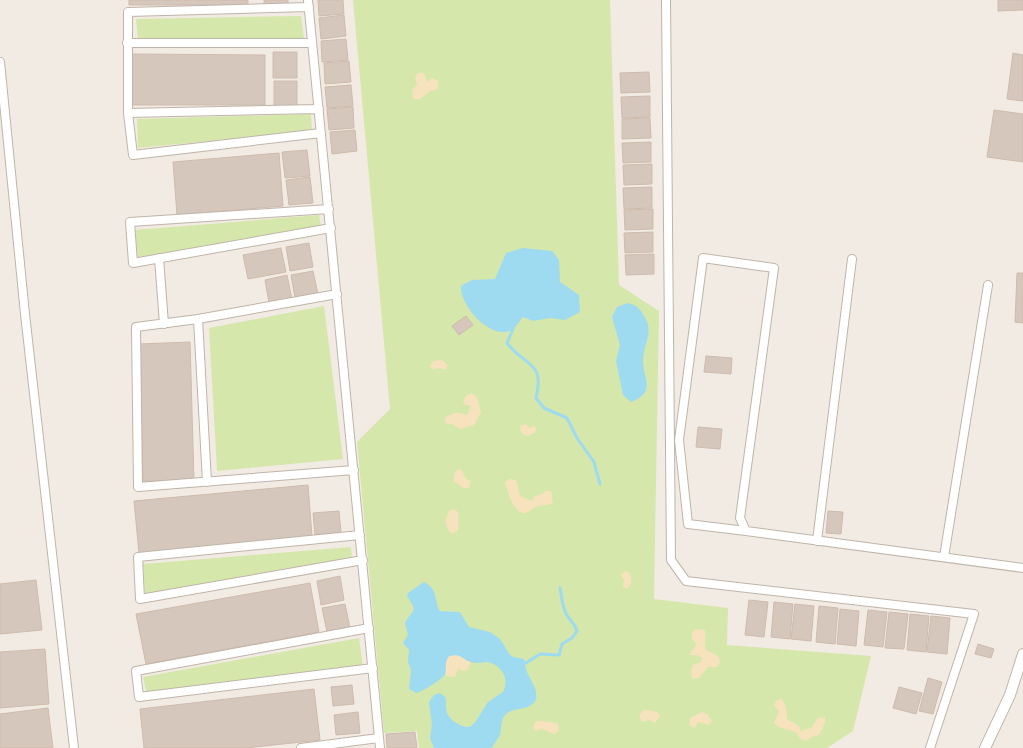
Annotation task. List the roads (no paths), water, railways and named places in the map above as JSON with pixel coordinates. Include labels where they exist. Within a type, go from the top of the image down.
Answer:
[{"type":"street","points":[[666,0],[671,560],[686,580],[974,614],[930,748]]},
{"type":"street","points":[[321,133],[133,155],[128,113],[128,12],[309,4],[338,294],[380,748]]},
{"type":"street","points":[[127,43],[312,43]]},
{"type":"street","points":[[0,62],[26,322],[74,748]]},
{"type":"street","points":[[128,113],[319,109]]},
{"type":"street","points":[[329,209],[130,222],[133,263],[331,228]]},
{"type":"street","points":[[160,258],[164,324]]},
{"type":"street","points":[[746,531],[740,518],[774,268],[703,258],[679,440],[688,524],[1023,568]]},
{"type":"street","points":[[817,541],[852,259]]},
{"type":"street","points":[[944,557],[988,285]]},
{"type":"street","points":[[338,294],[198,319],[136,327],[138,487],[354,470]]},
{"type":"street","points":[[198,319],[207,482]]},
{"type":"street","points":[[360,536],[138,557],[140,599],[363,560]]},
{"type":"street","points":[[369,628],[136,671],[139,697],[373,668]]},
{"type":"street","points":[[985,748],[1010,695],[1023,654]]},
{"type":"street","points":[[301,748],[379,738]]},
{"type":"water","points":[[523,248],[552,251],[559,260],[560,282],[579,295],[580,312],[565,320],[550,318],[533,321],[523,317],[513,329],[505,332],[496,331],[487,327],[471,312],[465,303],[461,286],[472,280],[495,279],[506,253]]},
{"type":"water","points":[[628,303],[636,306],[642,313],[647,322],[649,333],[643,355],[647,384],[646,389],[644,394],[631,402],[623,395],[616,361],[620,345],[612,317],[617,307]]},
{"type":"water","points":[[424,582],[432,588],[440,611],[460,612],[469,627],[490,632],[500,639],[510,655],[524,659],[526,670],[536,692],[536,700],[533,704],[526,708],[514,710],[504,716],[500,735],[492,748],[434,748],[430,738],[432,725],[429,702],[434,695],[440,693],[445,697],[447,713],[451,719],[460,725],[470,727],[476,721],[488,702],[503,692],[506,682],[503,673],[497,666],[487,662],[473,663],[457,655],[449,656],[447,658],[445,674],[442,678],[422,691],[416,693],[409,689],[411,670],[408,662],[409,650],[403,643],[408,635],[405,623],[413,611],[413,606],[407,596],[408,593]]},
{"type":"waterway","points":[[513,329],[507,343],[536,370],[538,377],[536,398],[544,408],[567,418],[577,438],[594,462],[600,484]]},
{"type":"waterway","points":[[526,663],[540,654],[559,655],[562,644],[572,638],[577,631],[564,610],[560,588]]}]
